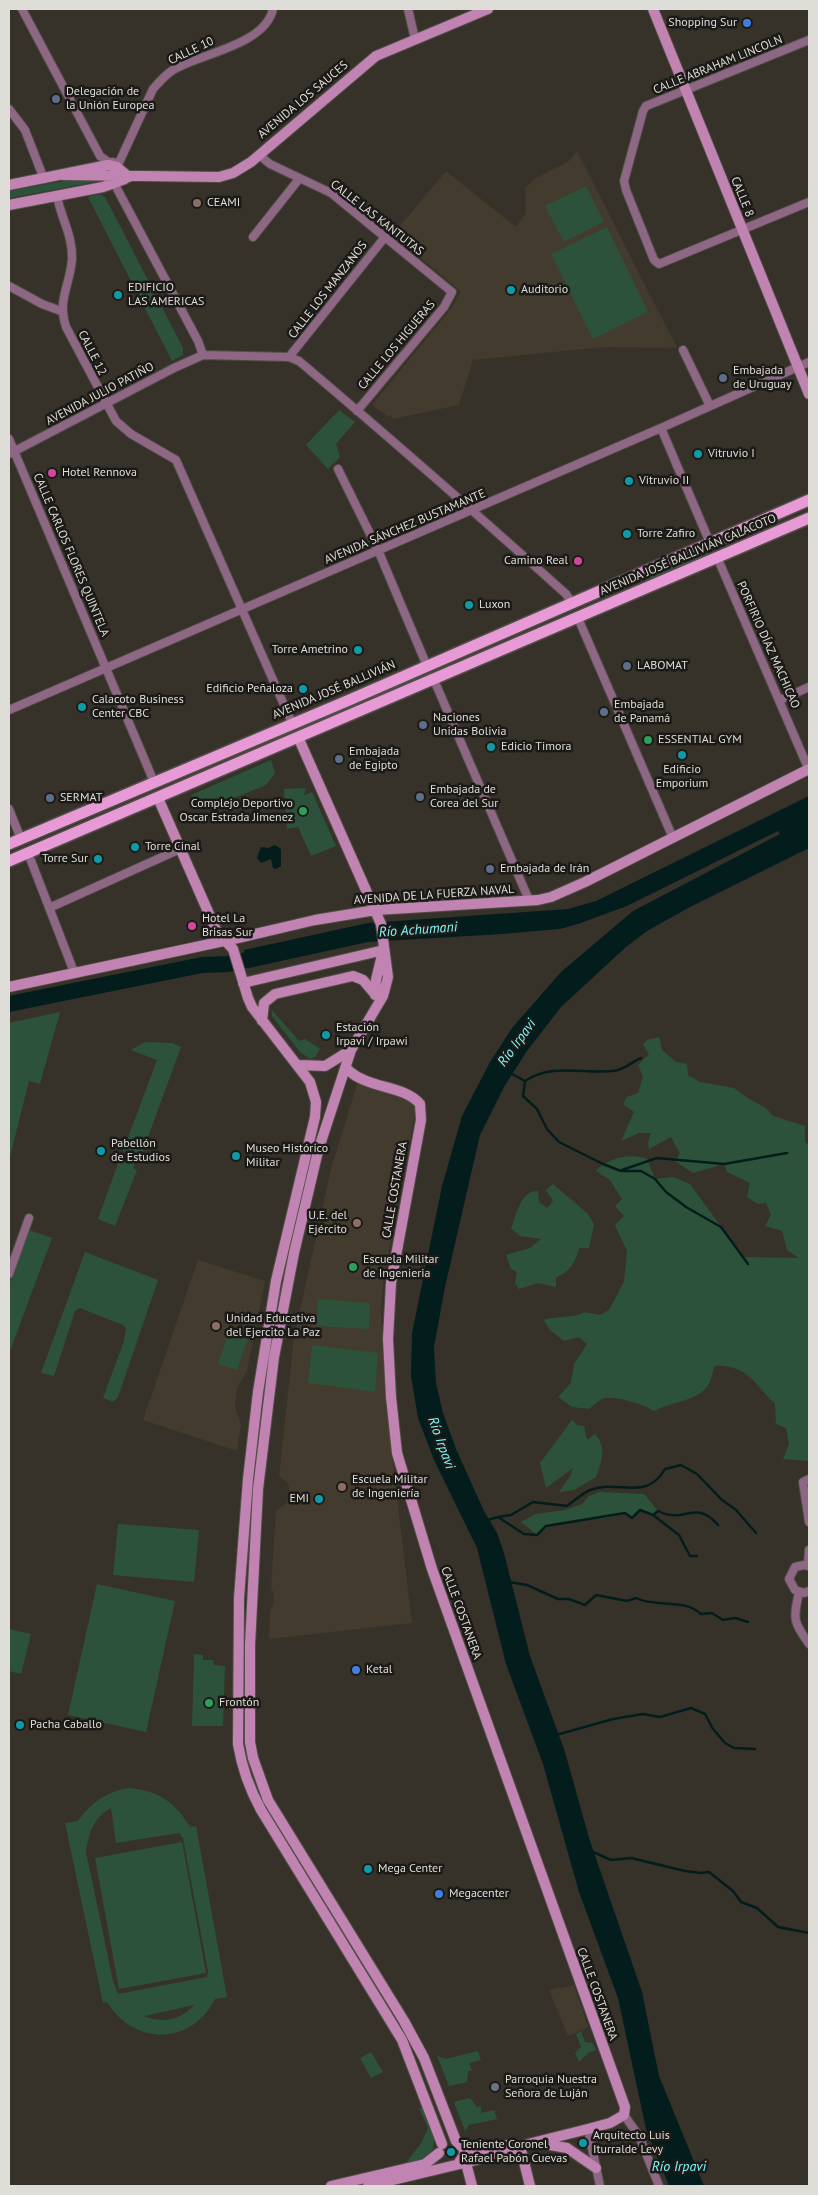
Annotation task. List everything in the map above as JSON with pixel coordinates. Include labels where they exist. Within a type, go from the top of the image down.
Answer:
[{"type":"main road","name":"AVENIDA LOS SAUCES","points":[[114,176],[219,176],[233,173],[259,155],[365,63],[376,56],[488,9]]},
{"type":"main road","name":"CALLE 8","points":[[653,9],[809,394]]},
{"type":"main road","points":[[9,185],[63,175],[98,161],[108,164],[114,176]]},
{"type":"main road","points":[[63,175],[114,176]]},
{"type":"main road","points":[[9,205],[57,196],[114,176]]},
{"type":"main road","name":"AVENIDA JOSÉ BALLIVIÁN CALACOTO","points":[[670,560],[809,500]]},
{"type":"main road","name":"AVENIDA JOSÉ BALLIVIÁN CALACOTO","points":[[578,618],[809,518]]},
{"type":"main road","points":[[710,543],[717,557]]},
{"type":"main road","name":"AVENIDA JOSÉ BALLIVIÁN","points":[[9,844],[670,560]]},
{"type":"main road","points":[[9,861],[578,618],[572,603]]},
{"type":"main road","points":[[292,723],[381,922],[383,947],[388,965],[388,977],[383,996],[351,1050],[316,1159],[281,1318],[268,1400],[258,1489],[250,1644],[250,1742],[253,1758],[265,1792],[404,2020],[424,2058],[456,2141]]},
{"type":"main road","name":"AVENIDA DE LA FUERZA NAVAL","points":[[9,987],[315,920],[376,910],[551,897],[566,892],[809,770]]},
{"type":"main road","points":[[154,782],[158,798],[217,932],[233,949],[248,998],[262,1021],[299,1065],[315,1093],[315,1117],[276,1280],[257,1399],[242,1550],[238,1645],[238,1744],[244,1776],[261,1810],[402,2040],[431,2110],[444,2162],[459,2164]]},
{"type":"main road","points":[[381,922],[389,909]]},
{"type":"main road","points":[[243,983],[383,947]]},
{"type":"main road","points":[[376,1006],[374,993],[383,947]]},
{"type":"main road","points":[[262,1021],[264,1003],[274,994],[352,976],[363,980],[374,993]]},
{"type":"main road","points":[[299,1065],[325,1066],[351,1050]]},
{"type":"main road","name":"CALLE COSTANERA","points":[[346,1068],[356,1077],[410,1095],[420,1104],[420,1127],[391,1283],[388,1339],[391,1397],[397,1452],[432,1569],[578,1979],[624,2101],[624,2115]]},
{"type":"main road","points":[[276,1280],[288,1283]]},
{"type":"main road","points":[[269,1315],[281,1318]]},
{"type":"main road","points":[[257,1399],[268,1400]]},
{"type":"main road","points":[[238,1645],[250,1644]]},
{"type":"main road","points":[[431,2110],[442,2106]]},
{"type":"main road","points":[[331,2186],[370,2184],[510,2152],[520,2146],[533,2142],[610,2123],[624,2115]]},
{"type":"main road","points":[[370,2184],[425,2164],[450,2140],[462,2145],[465,2152],[459,2164]]},
{"type":"main road","points":[[533,2142],[567,2148],[596,2168]]},
{"type":"main road","points":[[465,2152],[472,2153],[508,2145],[520,2146]]},
{"type":"main road","points":[[520,2146],[530,2186]]},
{"type":"main road","points":[[459,2164],[472,2186]]},
{"type":"street","points":[[22,9],[98,161],[113,162],[122,157]]},
{"type":"street","name":"CALLE 10","points":[[114,176],[153,89],[160,81],[171,71],[192,60],[245,40],[258,32],[270,19],[273,9]]},
{"type":"street","points":[[408,9],[415,39]]},
{"type":"street","name":"CALLE ABRAHAM LINCOLN","points":[[743,230],[659,264],[654,260],[626,190],[625,177],[643,111],[646,106],[809,40]]},
{"type":"street","points":[[9,109],[25,130],[44,179]]},
{"type":"street","name":"CALLE LAS KANTUTAS","points":[[259,155],[270,164],[330,193],[452,292]]},
{"type":"street","points":[[114,176],[198,341],[203,355],[289,358],[299,361],[566,594],[572,603]]},
{"type":"street","points":[[253,237],[299,179]]},
{"type":"street","points":[[9,286],[42,304],[61,311],[72,260],[67,226],[57,196]]},
{"type":"street","points":[[743,230],[809,202]]},
{"type":"street","name":"CALLE LOS MANZANOS","points":[[289,358],[385,237]]},
{"type":"street","name":"CALLE LOS HIGUERAS","points":[[357,411],[444,307],[452,292]]},
{"type":"street","name":"CALLE 12","points":[[61,311],[66,327],[116,421],[131,434],[176,460],[292,723]]},
{"type":"street","points":[[683,350],[710,406]]},
{"type":"street","name":"AVENIDA JULIO PATIÑO","points":[[12,452],[106,405],[174,368],[203,355]]},
{"type":"street","name":"AVENIDA SÁNCHEZ BUSTAMANTE","points":[[9,710],[809,362]]},
{"type":"street","points":[[661,428],[710,543]]},
{"type":"street","name":"CALLE CARLOS FLORES QUINTELA","points":[[9,439],[12,452],[154,782]]},
{"type":"street","points":[[338,469],[378,550],[427,666]]},
{"type":"street","name":"PORFIRIO DÍAZ MACHICAO","points":[[717,557],[809,770]]},
{"type":"street","points":[[578,618],[672,838]]},
{"type":"street","points":[[434,680],[529,900]]},
{"type":"street","points":[[780,700],[809,687]]},
{"type":"street","points":[[9,809],[22,839]]},
{"type":"street","points":[[49,908],[180,849]]},
{"type":"street","points":[[28,853],[74,972]]},
{"type":"street","points":[[9,1274],[29,1218]]},
{"type":"street","points":[[809,1479],[803,1482],[809,1522]]},
{"type":"street","points":[[809,1550],[809,1566],[795,1567],[790,1574],[792,1587],[799,1592],[809,1592]]},
{"type":"street","points":[[799,1592],[795,1610],[795,1624],[809,1644]]},
{"type":"street","name":"CALLE COSTANERA","points":[[624,2115],[639,2136],[659,2186]]},
{"type":"street","points":[[588,2129],[600,2186]]},
{"type":"shaded area","points":[[577,151],[677,348],[605,347],[473,360],[459,405],[393,419],[390,415],[388,417],[372,405],[452,307],[461,292],[393,234],[446,171],[516,227],[526,213],[525,188],[534,179],[569,161]]},
{"type":"shaded area","name":"Escuela Militar de Ingeniería","points":[[357,1084],[410,1101],[416,1108],[384,1277],[381,1308],[385,1396],[412,1623],[269,1639],[270,1610],[273,1606],[274,1592],[271,1589],[276,1510],[285,1505],[290,1495],[288,1483],[279,1476],[294,1337],[331,1169]]},
{"type":"shaded area","name":"Unidad Educativa del Ejercito La Paz","points":[[198,1260],[265,1281],[247,1371],[237,1388],[235,1407],[241,1425],[237,1451],[143,1420]]},
{"type":"shaded area","points":[[574,1985],[588,2027],[568,2036],[549,1990]]},
{"type":"green space","points":[[92,179],[100,181],[9,198],[9,191],[69,180]]},
{"type":"green space","points":[[586,186],[604,222],[564,242],[545,206]]},
{"type":"green space","points":[[100,194],[105,197],[183,348],[183,355],[172,361],[88,197]]},
{"type":"green space","points":[[607,227],[648,312],[593,339],[551,254]]},
{"type":"green space","points":[[339,410],[355,422],[336,444],[340,457],[328,469],[306,445]]},
{"type":"green space","points":[[704,551],[709,552],[708,555],[649,582],[646,580],[647,577]]},
{"type":"green space","points":[[411,678],[414,682],[313,723],[314,720]]},
{"type":"green space","points":[[271,760],[275,773],[266,785],[217,805],[209,806],[193,799],[191,795]]},
{"type":"green space","name":"Complejo Deportivo Oscar Estrada Jimenez","points":[[306,788],[304,795],[312,792],[336,846],[311,856],[298,827],[287,829],[284,789]]},
{"type":"green space","points":[[272,1010],[299,1041],[305,1039],[320,1049],[315,1057],[310,1059],[300,1052],[272,1016]]},
{"type":"green space","points":[[60,1012],[40,1084],[29,1081],[9,1161],[9,1023]]},
{"type":"green space","points":[[659,1037],[662,1050],[676,1062],[687,1064],[688,1075],[700,1082],[734,1088],[766,1108],[773,1116],[805,1126],[805,1142],[809,1145],[809,1461],[783,1459],[789,1444],[786,1428],[776,1424],[775,1404],[750,1377],[735,1368],[715,1366],[708,1385],[698,1395],[654,1411],[630,1401],[616,1398],[605,1398],[589,1409],[572,1407],[558,1397],[571,1383],[574,1364],[587,1344],[579,1337],[564,1341],[550,1330],[544,1320],[584,1312],[600,1315],[609,1310],[624,1282],[627,1251],[615,1225],[624,1216],[615,1206],[622,1199],[610,1180],[596,1171],[607,1162],[627,1156],[640,1157],[647,1159],[655,1179],[673,1177],[690,1184],[743,1257],[799,1258],[787,1250],[782,1231],[765,1226],[771,1215],[766,1203],[758,1204],[747,1197],[750,1183],[727,1172],[724,1164],[693,1173],[675,1161],[680,1153],[671,1137],[649,1149],[648,1142],[651,1133],[639,1133],[621,1141],[634,1112],[623,1104],[627,1097],[638,1093],[643,1077],[638,1065],[649,1054],[643,1045],[647,1040]]},
{"type":"green space","points":[[145,1042],[172,1043],[181,1047],[141,1156],[123,1151],[157,1060],[131,1050]]},
{"type":"green space","points":[[120,1158],[135,1163],[133,1168],[137,1170],[115,1226],[98,1219]]},
{"type":"green space","points":[[553,1184],[588,1214],[594,1224],[589,1248],[579,1248],[571,1266],[556,1278],[556,1287],[538,1283],[519,1289],[515,1283],[517,1272],[511,1269],[506,1255],[530,1248],[541,1239],[520,1236],[511,1228],[520,1204],[532,1192],[538,1191],[539,1202],[547,1208],[553,1201],[546,1190]]},
{"type":"green space","points":[[29,1230],[52,1238],[10,1351],[9,1285]]},
{"type":"green space","points":[[85,1252],[158,1280],[118,1397],[113,1402],[103,1398],[124,1341],[126,1328],[123,1325],[80,1308],[75,1311],[54,1376],[41,1373]]},
{"type":"green space","points":[[318,1299],[370,1303],[369,1329],[316,1326]]},
{"type":"green space","points":[[229,1332],[248,1338],[237,1370],[218,1364]]},
{"type":"green space","points":[[312,1345],[378,1353],[375,1392],[308,1383]]},
{"type":"green space","points":[[572,1420],[577,1425],[584,1426],[587,1440],[595,1434],[599,1439],[602,1449],[601,1460],[596,1477],[574,1490],[559,1492],[571,1475],[573,1468],[546,1488],[540,1463]]},
{"type":"green space","points":[[599,1492],[644,1494],[658,1511],[653,1515],[640,1510],[632,1518],[625,1513],[605,1518],[558,1523],[537,1535],[521,1522],[535,1514],[566,1510],[582,1504],[589,1496]]},
{"type":"green space","points":[[118,1524],[199,1530],[194,1582],[113,1575]]},
{"type":"green space","points":[[97,1584],[175,1601],[146,1732],[68,1715]]},
{"type":"green space","points":[[9,1629],[31,1634],[21,1674],[9,1671]]},
{"type":"green space","name":"Frontón","points":[[194,1654],[203,1655],[203,1660],[213,1660],[214,1665],[225,1666],[223,1726],[192,1726]]},
{"type":"green space","points":[[128,1788],[139,1789],[157,1795],[172,1804],[190,1827],[196,1826],[227,1997],[215,1999],[205,2014],[192,2025],[177,2032],[162,2035],[147,2033],[132,2027],[118,2016],[107,2002],[103,2003],[65,1823],[78,1821],[100,1799]],"holes":[[[111,1808],[116,1843],[179,1833],[183,1838],[208,1971],[207,1977],[118,1994],[113,1981],[86,1852],[88,1839],[96,1821],[105,1811]],[[194,2005],[184,2014],[171,2019],[157,2020],[144,2016]]]},
{"type":"green space","points":[[182,1842],[206,1973],[119,1989],[95,1858]]},
{"type":"green space","points":[[581,2031],[585,2042],[593,2043],[596,2050],[588,2053],[579,2062],[575,2053],[581,2047],[576,2034]]},
{"type":"green space","points":[[478,2051],[481,2060],[469,2063],[472,2071],[468,2071],[467,2082],[449,2086],[437,2056],[446,2059]]},
{"type":"green space","points":[[371,2052],[383,2072],[371,2078],[360,2058]]},
{"type":"green space","points":[[470,2098],[477,2107],[481,2106],[481,2113],[494,2110],[497,2119],[469,2125],[465,2131],[454,2102]]},
{"type":"green space","points":[[425,2107],[435,2132],[433,2149],[424,2158],[405,2164],[422,2142],[428,2128],[419,2108]]},
{"type":"water","name":"Río Irpavi","points":[[809,796],[809,848],[690,907],[647,931],[626,947],[561,1007],[527,1051],[504,1087],[480,1135],[445,1287],[434,1347],[436,1383],[443,1413],[456,1449],[484,1511],[497,1533],[504,1553],[530,1656],[565,1752],[589,1838],[642,1992],[659,2076],[704,2186],[669,2186],[646,2129],[618,1998],[579,1892],[543,1764],[506,1664],[477,1548],[434,1460],[418,1418],[411,1376],[412,1333],[442,1186],[462,1116],[490,1062],[512,1028],[561,972],[633,911],[780,834],[778,831],[627,906],[560,929],[368,942],[249,968],[244,950],[368,923],[568,909],[596,901]]},
{"type":"water","points":[[275,845],[281,849],[281,866],[276,869],[273,868],[271,859],[261,863],[257,858],[261,847],[268,848]]},
{"type":"waterway","name":"Río Achumani","points":[[9,1004],[202,965],[228,964],[269,955]]},
{"type":"waterway","points":[[525,1081],[546,1072],[568,1070],[602,1072],[617,1070],[641,1058]]},
{"type":"waterway","points":[[510,1073],[525,1081],[523,1096],[537,1109],[547,1129],[559,1142],[621,1171],[641,1171],[655,1179],[666,1192],[686,1207],[721,1227],[748,1264]]},
{"type":"waterway","points":[[622,1170],[657,1158],[724,1164],[787,1153]]},
{"type":"waterway","points":[[498,1517],[511,1515],[533,1502],[567,1506],[587,1491],[601,1487],[631,1488],[649,1485],[658,1479],[665,1469],[681,1465],[697,1474],[722,1500],[736,1510],[756,1533]]},
{"type":"waterway","points":[[488,1520],[498,1517],[524,1534],[537,1535],[546,1526],[625,1513],[632,1518],[640,1510],[653,1515],[658,1511],[667,1515],[703,1513],[718,1525]]},
{"type":"waterway","points":[[653,1515],[679,1535],[690,1556],[697,1556]]},
{"type":"waterway","points":[[509,1582],[527,1585],[558,1599],[569,1599],[585,1605],[596,1595],[627,1601],[636,1598],[644,1601],[687,1606],[701,1614],[712,1613],[723,1620],[735,1618],[748,1622]]},
{"type":"waterway","points":[[556,1735],[613,1719],[643,1714],[660,1717],[691,1708],[705,1714],[713,1729],[725,1743],[734,1748],[755,1749]]},
{"type":"waterway","points":[[591,1851],[611,1860],[631,1858],[685,1871],[709,1872],[733,1891],[741,1902],[757,1908],[778,1927],[809,1933]]},
{"type":"place","name":"Shopping Sur","points":[[747,23]]},
{"type":"place","name":"Delegación de la Unión Europea","points":[[56,99]]},
{"type":"place","name":"CEAMI","points":[[197,203]]},
{"type":"place","name":"Auditorio","points":[[511,290]]},
{"type":"place","name":"EDIFICIO LAS AMERICAS","points":[[118,295]]},
{"type":"place","name":"Embajada de Uruguay","points":[[723,378]]},
{"type":"place","name":"Vitruvio I","points":[[698,454]]},
{"type":"place","name":"Hotel Rennova","points":[[52,473]]},
{"type":"place","name":"Vitruvio II","points":[[629,481]]},
{"type":"place","name":"Torre Zafiro","points":[[627,534]]},
{"type":"place","name":"Camino Real","points":[[578,561]]},
{"type":"place","name":"Luxon","points":[[469,605]]},
{"type":"place","name":"Torre Ametrino","points":[[358,650]]},
{"type":"place","name":"LABOMAT","points":[[627,666]]},
{"type":"place","name":"Edificio Peñaloza","points":[[303,689]]},
{"type":"place","name":"Calacoto Business Center CBC","points":[[82,707]]},
{"type":"place","name":"Embajada de Panamá","points":[[604,712]]},
{"type":"place","name":"Naciones Unidas Bolivia","points":[[423,725]]},
{"type":"place","name":"ESSENTIAL GYM","points":[[648,740]]},
{"type":"place","name":"Edicio Timora","points":[[491,747]]},
{"type":"place","name":"Edificio Emporium","points":[[682,755]]},
{"type":"place","name":"Embajada de Egipto","points":[[339,759]]},
{"type":"place","name":"Embajada de Corea del Sur","points":[[420,797]]},
{"type":"place","name":"SERMAT","points":[[50,798]]},
{"type":"place","name":"Complejo Deportivo Oscar Estrada Jimenez","points":[[303,811]]},
{"type":"place","name":"Torre Cinal","points":[[135,847]]},
{"type":"place","name":"Torre Sur","points":[[98,859]]},
{"type":"place","name":"Embajada de Irán","points":[[490,869]]},
{"type":"place","name":"Hotel La Brisas Sur","points":[[192,926]]},
{"type":"place","name":"Estación Irpavi / Irpawi","points":[[326,1035]]},
{"type":"place","name":"Pabellón de Estudios","points":[[101,1151]]},
{"type":"place","name":"Museo Histórico Militar","points":[[236,1156]]},
{"type":"place","name":"U.E. del Ejército","points":[[357,1223]]},
{"type":"place","name":"Escuela Militar de Ingenieria","points":[[353,1267]]},
{"type":"place","name":"Unidad Educativa del Ejercito La Paz","points":[[216,1326]]},
{"type":"place","name":"Escuela Militar de Ingeniería","points":[[342,1487]]},
{"type":"place","name":"EMI","points":[[319,1499]]},
{"type":"place","name":"Ketal","points":[[356,1670]]},
{"type":"place","name":"Frontón","points":[[209,1703]]},
{"type":"place","name":"Pacha Caballo","points":[[20,1725]]},
{"type":"place","name":"Mega Center","points":[[368,1869]]},
{"type":"place","name":"Megacenter","points":[[439,1894]]},
{"type":"place","name":"Parroquia Nuestra Señora de Luján","points":[[495,2087]]},
{"type":"place","name":"Arquitecto Luis Iturralde Levy","points":[[583,2143]]},
{"type":"place","name":"Teniente Coronel Rafael Pabón Cuevas","points":[[451,2152]]}]
